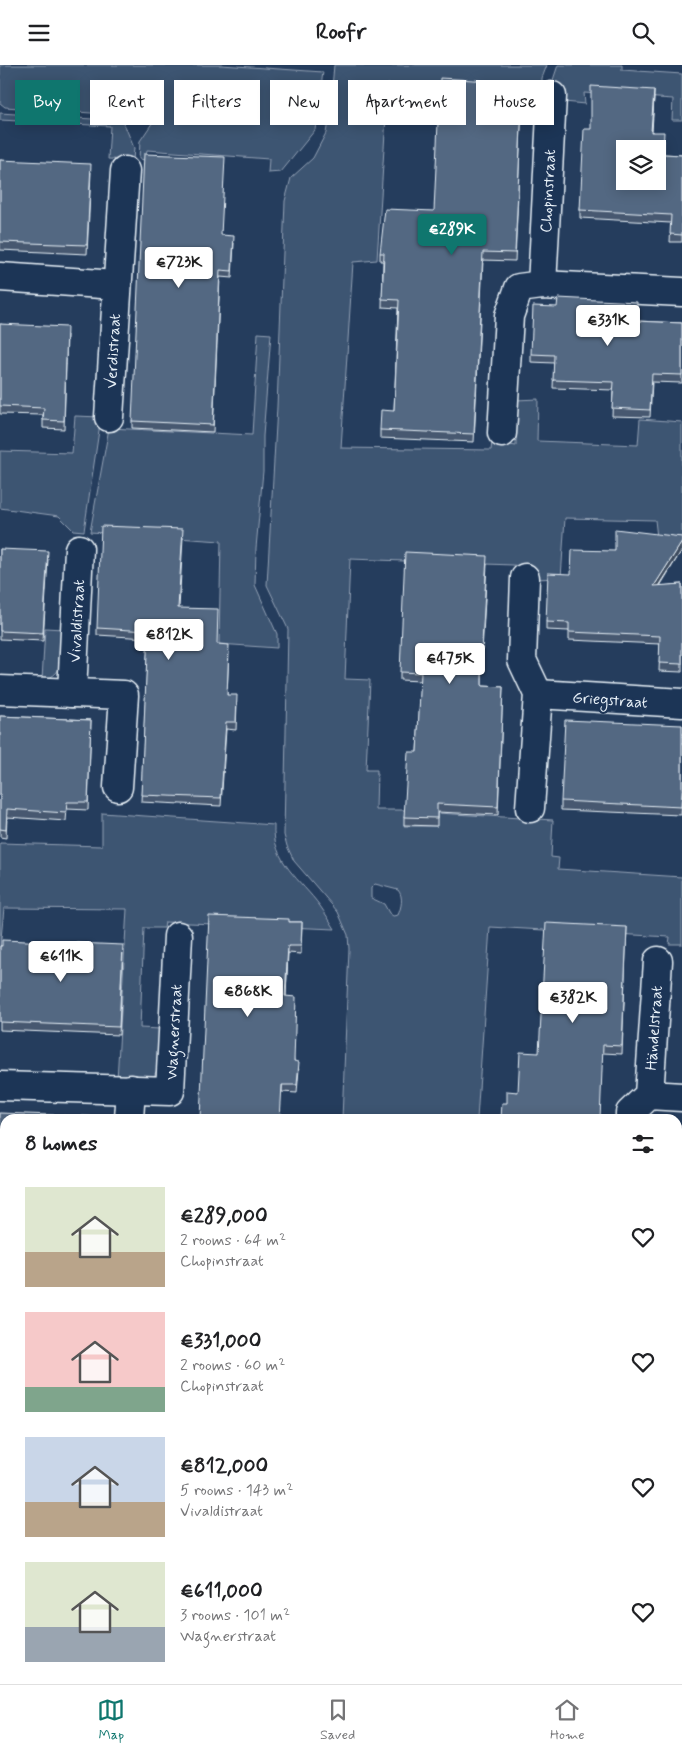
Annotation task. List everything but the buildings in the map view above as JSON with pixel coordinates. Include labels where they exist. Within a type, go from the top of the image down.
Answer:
[{"type":"street","name":"Chopinstraat","points":[[542,285],[550,125]]},
{"type":"street","name":"Verdistraat","points":[[109,417],[116,285],[125,171]]},
{"type":"street","points":[[0,277],[116,285]]},
{"type":"street","points":[[502,433],[509,316],[519,288],[542,285],[682,292]]},
{"type":"street","name":"Vivaldistraat","points":[[72,693],[79,549]]},
{"type":"street","points":[[525,578],[522,659],[538,694],[530,808]]},
{"type":"street","points":[[0,690],[124,695],[118,787]]},
{"type":"street","name":"Griegstraat","points":[[538,694],[682,703]]},
{"type":"street","name":"Wagnerstraat","points":[[0,1086],[170,1091],[178,936]]},
{"type":"street","name":"Händelstraat","points":[[649,1095],[658,961]]},
{"type":"street","points":[[129,1114],[131,1089]]},
{"type":"street","points":[[630,1114],[649,1095],[682,1097]]},
{"type":"shaded area","points":[[0,65],[221,65],[323,72],[322,80],[270,80],[270,125],[316,125],[315,130],[281,172],[268,173],[269,159],[147,150],[145,160],[139,159],[140,141],[151,125],[164,125],[164,80],[90,80],[90,113],[80,112],[80,80],[15,80],[15,108],[5,107],[0,103]]},
{"type":"shaded area","points":[[334,65],[547,65],[542,80],[476,80],[476,87],[466,87],[466,80],[348,80],[348,125],[385,125],[377,260],[353,262],[341,448],[491,450],[492,442],[516,446],[516,400],[538,399],[537,441],[638,445],[640,419],[682,422],[682,547],[658,546],[655,520],[565,518],[561,578],[535,579],[536,569],[513,565],[350,559],[345,679],[370,680],[366,770],[377,770],[376,810],[406,810],[404,826],[436,826],[437,813],[553,820],[551,857],[559,858],[558,869],[682,877],[682,944],[669,944],[670,937],[490,927],[477,1114],[342,1114],[348,935],[338,912],[294,861],[284,835],[288,629],[267,585],[277,407],[285,201],[291,178],[313,158],[326,133],[327,125],[338,125],[338,80],[333,80]],"holes":[[[375,884],[398,890],[401,899],[398,915],[393,916],[384,904],[371,898],[371,888]]]},
{"type":"shaded area","points":[[558,65],[622,65],[622,70],[682,74],[682,120],[672,120],[673,99],[584,93],[585,104],[564,102],[564,88],[554,86],[553,80]]},
{"type":"shaded area","points":[[0,113],[15,114],[15,121],[0,120]]},
{"type":"shaded area","points":[[80,118],[90,119],[90,125],[80,124]]},
{"type":"shaded area","points":[[92,125],[125,125],[134,148],[133,160],[108,159],[110,126]]},
{"type":"shaded area","points":[[258,333],[271,334],[255,585],[277,634],[277,648],[219,644],[221,541],[90,532],[109,428],[252,435]]},
{"type":"shaded area","points":[[75,416],[101,417],[84,531],[73,530],[59,516],[0,508],[0,451],[72,453]]},
{"type":"shaded area","points":[[45,628],[63,629],[63,653],[60,667],[56,673],[42,680]]},
{"type":"shaded area","points":[[102,813],[274,825],[278,850],[283,860],[289,870],[320,906],[335,929],[165,922],[164,928],[144,928],[140,1028],[160,1029],[160,1057],[156,1072],[153,1077],[145,1081],[117,1080],[127,909],[4,908],[0,949],[0,843],[102,846]]}]
